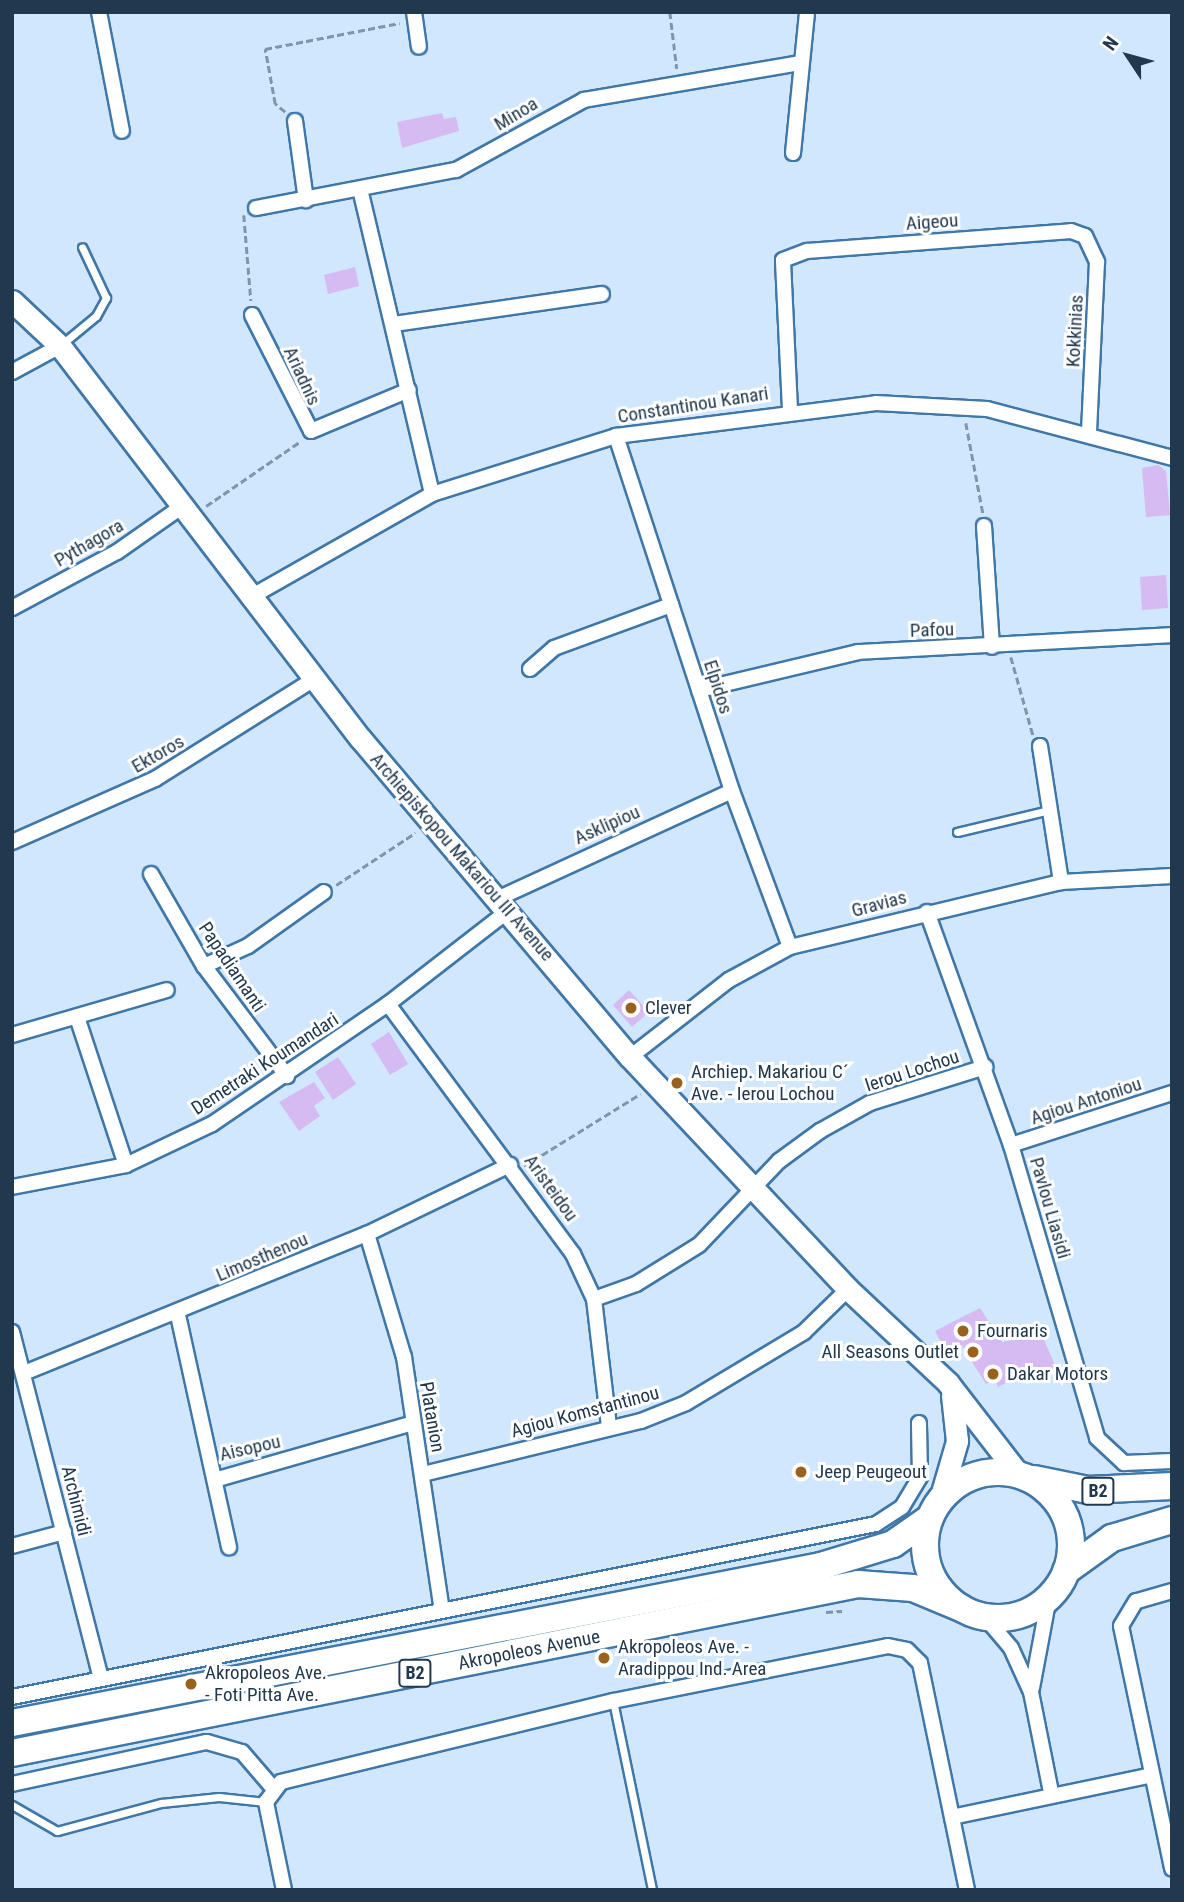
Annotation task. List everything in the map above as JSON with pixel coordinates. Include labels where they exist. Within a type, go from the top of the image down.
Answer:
[{"type":"highway","name":"B2","points":[[935,1511],[974,1476],[1022,1476],[1088,1490],[1172,1486]]},
{"type":"highway","name":"B2","points":[[1022,1476],[1054,1497],[1066,1517],[1071,1540],[1066,1571]]},
{"type":"highway","points":[[935,1511],[928,1564],[941,1591],[972,1612]]},
{"type":"highway","name":"Akropoleos Avenue","points":[[12,1723],[250,1674],[821,1566],[893,1544],[935,1511]]},
{"type":"highway","name":"B2","points":[[972,1612],[1026,1612],[1049,1597],[1066,1571],[1112,1538],[1172,1520]]},
{"type":"highway","name":"Akropoleos Avenue","points":[[12,1753],[858,1584],[913,1588],[972,1612]]},
{"type":"main road","name":"Archiepiskopou Makariou III Avenue","points":[[12,301],[60,346],[313,680],[504,904],[630,1058],[752,1191],[848,1289],[948,1383],[1022,1476]]},
{"type":"main road","points":[[935,1511],[957,1441],[948,1383]]},
{"type":"street","points":[[99,12],[122,131]]},
{"type":"street","points":[[793,153],[807,12]]},
{"type":"street","points":[[414,16],[419,47]]},
{"type":"street","name":"Minoa","points":[[256,208],[456,170],[584,100],[800,63]]},
{"type":"street","points":[[295,121],[306,200]]},
{"type":"street","points":[[359,189],[394,324],[432,494]]},
{"type":"street","name":"Aigeou","points":[[790,410],[783,260],[807,251],[1071,231],[1085,236]]},
{"type":"street","name":"Kokkinias","points":[[1085,236],[1097,262],[1089,432]]},
{"type":"street","points":[[394,324],[602,294]]},
{"type":"street","name":"Ariadnis","points":[[252,315],[308,428],[319,432],[409,390]]},
{"type":"street","points":[[12,372],[60,346]]},
{"type":"street","name":"Constantinou Kanari","points":[[249,598],[432,494],[616,436],[790,410],[876,403],[963,408],[1089,432],[1172,458]]},
{"type":"street","name":"Elpidos","points":[[616,436],[732,791],[790,947]]},
{"type":"street","name":"Pythagora","points":[[12,608],[185,512]]},
{"type":"street","points":[[984,526],[992,647]]},
{"type":"street","points":[[530,669],[554,648],[671,606]]},
{"type":"street","name":"Pafou","points":[[699,690],[858,652],[992,647],[1172,635]]},
{"type":"street","name":"Ektoros","points":[[12,842],[156,779],[313,680]]},
{"type":"street","points":[[1040,746],[1061,882]]},
{"type":"street","name":"Asklipiou","points":[[504,904],[732,791]]},
{"type":"street","name":"Papadiamanti","points":[[151,874],[204,966],[287,1076]]},
{"type":"street","name":"Gravias","points":[[630,1058],[729,980],[790,947],[1061,882],[1172,876]]},
{"type":"street","points":[[204,966],[260,939],[324,892]]},
{"type":"street","name":"Demetraki Koumandari","points":[[12,1187],[126,1165],[212,1124],[287,1076],[388,1004],[504,904]]},
{"type":"street","name":"Pavlou Liasidi","points":[[927,912],[1011,1145],[1097,1438],[1124,1463],[1172,1461]]},
{"type":"street","points":[[12,1035],[167,990]]},
{"type":"street","name":"Aristeidou","points":[[388,1004],[552,1217],[594,1299],[609,1427]]},
{"type":"street","points":[[77,1017],[126,1165]]},
{"type":"street","name":"Ierou Lochou","points":[[594,1299],[671,1264],[752,1191],[779,1161],[870,1103],[985,1067]]},
{"type":"street","name":"Agiou Antoniou","points":[[1011,1145],[1172,1093]]},
{"type":"street","name":"Limosthenou","points":[[24,1373],[178,1315],[513,1168]]},
{"type":"street","name":"Platanion","points":[[367,1234],[404,1357],[410,1424],[423,1474],[442,1610]]},
{"type":"street","name":"Agiou Komstantinou","points":[[423,1474],[641,1421],[738,1377],[804,1332],[848,1289]]},
{"type":"street","name":"Aisopou","points":[[178,1315],[218,1479],[410,1424]]},
{"type":"street","name":"Archimidi","points":[[12,1332],[101,1679]]},
{"type":"street","points":[[12,1697],[876,1524],[902,1507],[920,1476],[919,1423]]},
{"type":"street","points":[[218,1479],[229,1547]]},
{"type":"street","points":[[12,1546],[64,1532]]},
{"type":"street","points":[[1172,1591],[1136,1601],[1121,1626],[1149,1776],[1172,1869]]},
{"type":"street","points":[[1031,1692],[1049,1597]]},
{"type":"street","points":[[972,1612],[1011,1648],[1031,1692],[1051,1792]]},
{"type":"street","points":[[284,1890],[266,1802],[273,1788],[613,1701],[899,1647],[920,1663],[967,1890]]},
{"type":"street","points":[[12,1784],[207,1742],[242,1752],[273,1788]]},
{"type":"street","points":[[952,1817],[1051,1792],[1149,1776]]},
{"type":"lane","points":[[60,346],[96,316],[106,298],[82,247]]},
{"type":"lane","points":[[957,832],[1049,810]]},
{"type":"lane","points":[[613,1701],[652,1890]]},
{"type":"lane","points":[[12,1805],[57,1831],[161,1803],[219,1797],[266,1802]]},
{"type":"path","points":[[670,12],[679,82]]},
{"type":"path","points":[[295,121],[275,104],[265,49],[414,16]]},
{"type":"path","points":[[252,315],[241,217],[256,208]]},
{"type":"path","points":[[963,408],[984,526]]},
{"type":"path","points":[[185,512],[297,449],[308,428]]},
{"type":"path","points":[[1008,646],[1040,746]]},
{"type":"path","points":[[324,892],[432,821]]},
{"type":"path","points":[[513,1168],[655,1085]]},
{"type":"building","points":[[442,113],[444,119],[456,117],[459,131],[402,148],[397,122]]},
{"type":"building","points":[[355,267],[359,286],[328,294],[324,275]]},
{"type":"building","points":[[1158,465],[1166,471],[1170,515],[1146,517],[1142,468]]},
{"type":"building","points":[[1166,575],[1168,608],[1142,610],[1140,577]]},
{"type":"building","name":"Clever","points":[[629,990],[649,1012],[632,1027],[613,1005]]},
{"type":"building","points":[[389,1032],[408,1064],[390,1075],[371,1044]]},
{"type":"building","points":[[338,1057],[356,1084],[333,1100],[315,1072]]},
{"type":"building","points":[[314,1082],[325,1098],[314,1106],[320,1116],[299,1131],[279,1102]]},
{"type":"building","points":[[980,1308],[1002,1342],[1042,1335],[1058,1372],[1036,1381],[1027,1373],[998,1387],[995,1380],[986,1384],[962,1346],[947,1354],[935,1331]]},
{"type":"place","name":"Clever","points":[[631,1008]]},
{"type":"place","name":"Archiep. Makariou C´ Ave. - Ierou Lochou","points":[[677,1083]]},
{"type":"place","name":"Fournaris","points":[[963,1331]]},
{"type":"place","name":"All Seasons Outlet","points":[[973,1352]]},
{"type":"place","name":"Dakar Motors","points":[[993,1374]]},
{"type":"place","name":"Jeep Peugeout","points":[[801,1472]]},
{"type":"place","name":"Akropoleos Ave. - Aradippou Ind. Area","points":[[604,1658]]},
{"type":"place","name":"Akropoleos Ave. - Foti Pitta Ave.","points":[[191,1684]]}]
